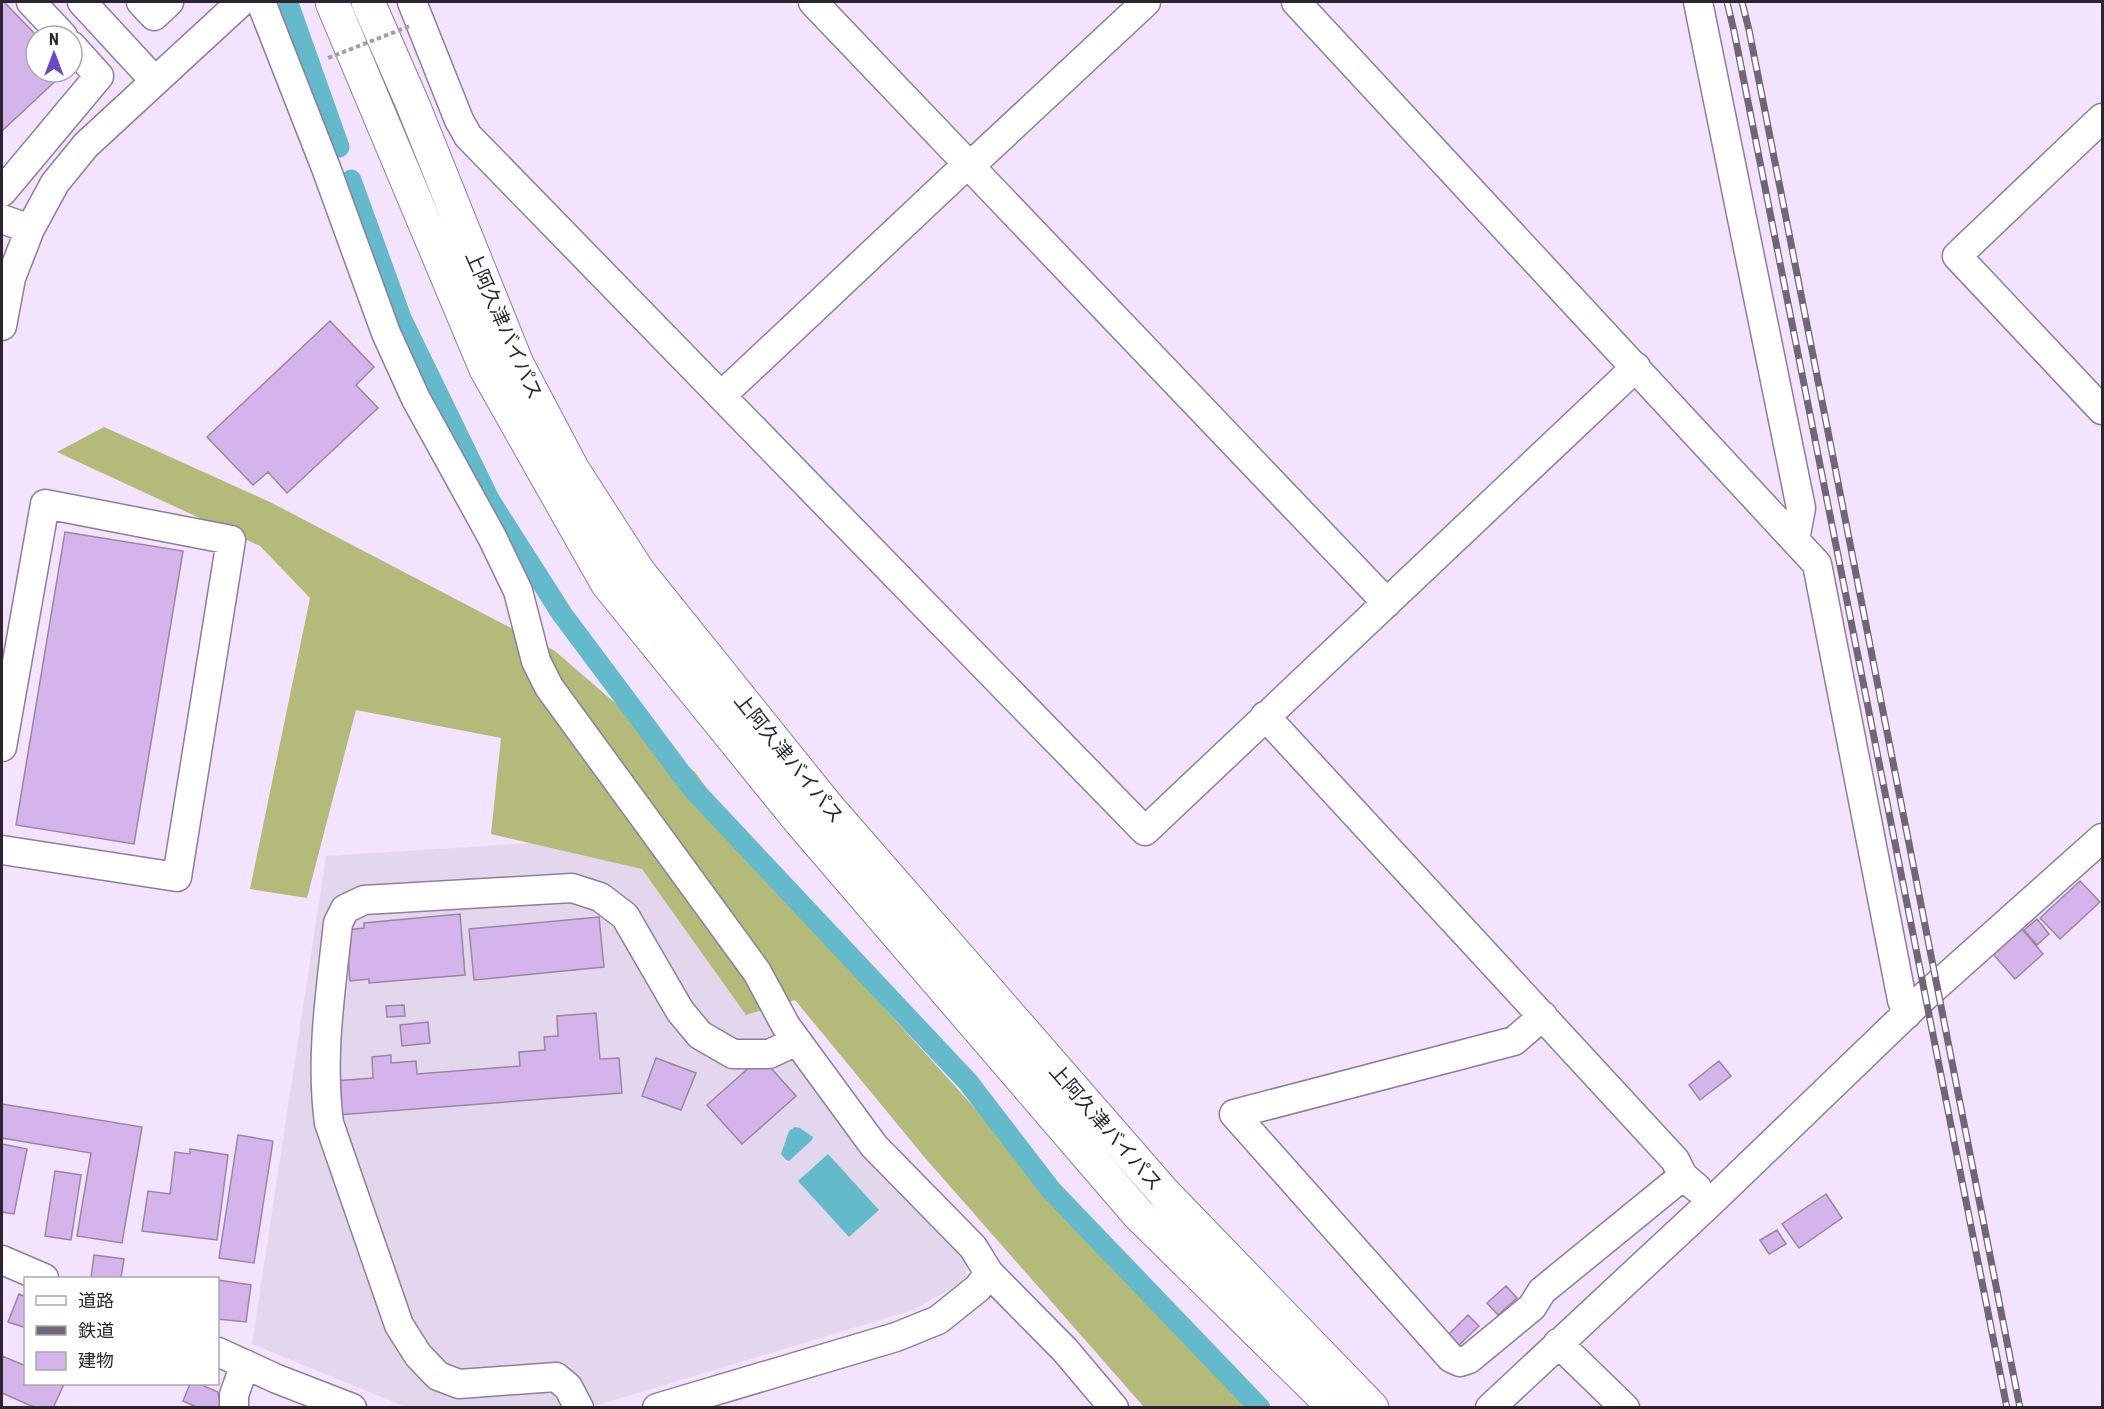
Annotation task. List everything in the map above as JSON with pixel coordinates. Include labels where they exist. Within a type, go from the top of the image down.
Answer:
[{"type":"highway","name":"上阿久津バイパス","points":[[332,2],[486,369],[607,583],[800,821],[1138,1214],[1335,1407]]},
{"type":"highway","name":"上阿久津バイパス","points":[[368,2],[413,105],[517,364],[573,470],[638,571],[826,805],[1165,1194],[1372,1407]]},
{"type":"street","points":[[82,2],[154,80]]},
{"type":"street","points":[[141,2],[154,16],[169,2]]},
{"type":"street","points":[[2,326],[10,278],[30,229],[56,183],[86,145],[241,2]]},
{"type":"street","points":[[261,2],[326,168],[386,333],[416,399],[492,537],[518,591],[536,661],[545,678],[757,972],[786,1026],[874,1146],[973,1247],[989,1273],[1065,1350],[1101,1404]]},
{"type":"street","points":[[813,2],[1387,603]]},
{"type":"street","points":[[722,396],[958,173],[970,166],[1146,2]]},
{"type":"street","points":[[1296,2],[1817,564],[1902,1000],[1907,1014]]},
{"type":"street","points":[[1698,2],[1802,508],[1795,540]]},
{"type":"street","points":[[35,3],[53,24]]},
{"type":"street","points":[[411,14],[468,136],[1144,831],[1636,367]]},
{"type":"street","points":[[2,192],[99,76],[84,59]]},
{"type":"street","points":[[2103,118],[1957,256],[2103,410]]},
{"type":"street","points":[[2,219],[30,229]]},
{"type":"street","points":[[2,747],[45,504],[231,540],[177,877],[2,849]]},
{"type":"street","points":[[1265,716],[1675,1160],[1683,1176],[1711,1202]]},
{"type":"street","points":[[1490,1407],[1711,1202],[1937,985],[2098,851]]},
{"type":"street","points":[[579,1407],[568,1387],[556,1377],[459,1384],[438,1376],[418,1355],[399,1325],[329,1123],[324,1090],[324,1058],[338,923],[345,909],[364,900],[572,888],[600,897],[625,916],[680,1011],[700,1035],[733,1054],[769,1054],[797,1041]]},
{"type":"street","points":[[1543,1016],[1514,1041],[1234,1114],[1451,1358],[1460,1362],[1469,1359],[1532,1306],[1542,1291],[1683,1176]]},
{"type":"street","points":[[2,1260],[42,1277]]},
{"type":"street","points":[[657,1407],[896,1337],[939,1320],[978,1288],[989,1273]]},
{"type":"street","points":[[1558,1343],[1625,1407]]},
{"type":"street","points":[[219,1352],[352,1407]]},
{"type":"street","points":[[234,1407],[234,1395],[245,1364]]},
{"type":"path","points":[[327,58],[411,14]]},
{"type":"shaded area","points":[[643,836],[968,1263],[965,1281],[913,1310],[591,1407],[406,1407],[252,1344],[326,856]]},
{"type":"green space","points":[[104,427],[270,502],[555,651],[695,772],[786,899],[1165,1319],[1250,1407],[1144,1407],[926,1159],[795,1000],[746,1015],[642,869],[491,834],[501,738],[356,710],[307,898],[250,889],[310,598],[260,546],[57,452]]},
{"type":"water","points":[[795,1127],[813,1137],[789,1161],[781,1154],[789,1131]]},
{"type":"water","points":[[828,1154],[879,1210],[849,1237],[798,1181]]},
{"type":"building","points":[[2,2],[4,2],[25,24],[24,84],[52,84],[2,131]]},
{"type":"building","points":[[330,321],[374,367],[356,385],[378,408],[287,493],[268,472],[253,485],[207,437]]},
{"type":"building","points":[[65,532],[183,551],[134,844],[16,825]]},
{"type":"building","points":[[2080,881],[2100,902],[2060,939],[2040,918]]},
{"type":"building","points":[[460,914],[465,975],[369,983],[369,979],[350,981],[346,930],[364,928],[364,923]]},
{"type":"building","points":[[599,917],[604,967],[474,980],[469,929]]},
{"type":"building","points":[[2037,919],[2049,934],[2037,945],[2024,930]]},
{"type":"building","points":[[2022,929],[2043,954],[2015,979],[1993,954]]},
{"type":"building","points":[[404,1005],[405,1016],[387,1017],[386,1006]]},
{"type":"building","points":[[596,1013],[600,1059],[619,1058],[622,1093],[337,1115],[334,1081],[373,1078],[372,1057],[391,1055],[391,1063],[416,1061],[417,1074],[520,1066],[519,1052],[545,1050],[544,1037],[558,1036],[557,1016]]},
{"type":"building","points":[[428,1022],[430,1043],[402,1046],[400,1025]]},
{"type":"building","points":[[761,1057],[796,1096],[742,1144],[707,1105]]},
{"type":"building","points":[[656,1058],[696,1073],[681,1110],[642,1096]]},
{"type":"building","points":[[1719,1061],[1731,1076],[1700,1100],[1689,1085]]},
{"type":"building","points":[[2,1104],[142,1127],[122,1243],[77,1236],[91,1153],[2,1138]]},
{"type":"building","points":[[238,1135],[273,1141],[254,1263],[219,1258]]},
{"type":"building","points":[[2,1144],[27,1149],[14,1214],[2,1212]]},
{"type":"building","points":[[190,1149],[228,1155],[217,1240],[142,1231],[148,1191],[170,1194],[175,1152],[190,1154]]},
{"type":"building","points":[[55,1171],[81,1175],[71,1240],[45,1236]]},
{"type":"building","points":[[1826,1194],[1842,1218],[1799,1248],[1782,1224]]},
{"type":"building","points":[[1777,1230],[1786,1244],[1769,1254],[1760,1240]]},
{"type":"building","points":[[94,1255],[124,1259],[121,1277],[91,1277]]},
{"type":"building","points":[[219,1280],[251,1285],[246,1322],[219,1319]]},
{"type":"building","points":[[1506,1286],[1517,1298],[1498,1315],[1487,1303]]},
{"type":"building","points":[[19,1294],[24,1296],[24,1327],[8,1322]]},
{"type":"building","points":[[1468,1315],[1479,1326],[1457,1347],[1447,1336]]},
{"type":"building","points":[[2,1356],[24,1365],[24,1385],[64,1385],[53,1408],[36,1408],[2,1393]]},
{"type":"building","points":[[190,1385],[201,1385],[218,1392],[221,1408],[199,1408],[183,1401]]},
{"type":"waterway","points":[[289,6],[339,147]]},
{"type":"waterway","points":[[351,180],[401,318],[490,501],[562,614],[692,788],[968,1082],[1051,1190],[1260,1408]]},
{"type":"railway","points":[[1727,2],[2007,1408]]},
{"type":"railway","points":[[1742,2],[2020,1408]]}]
